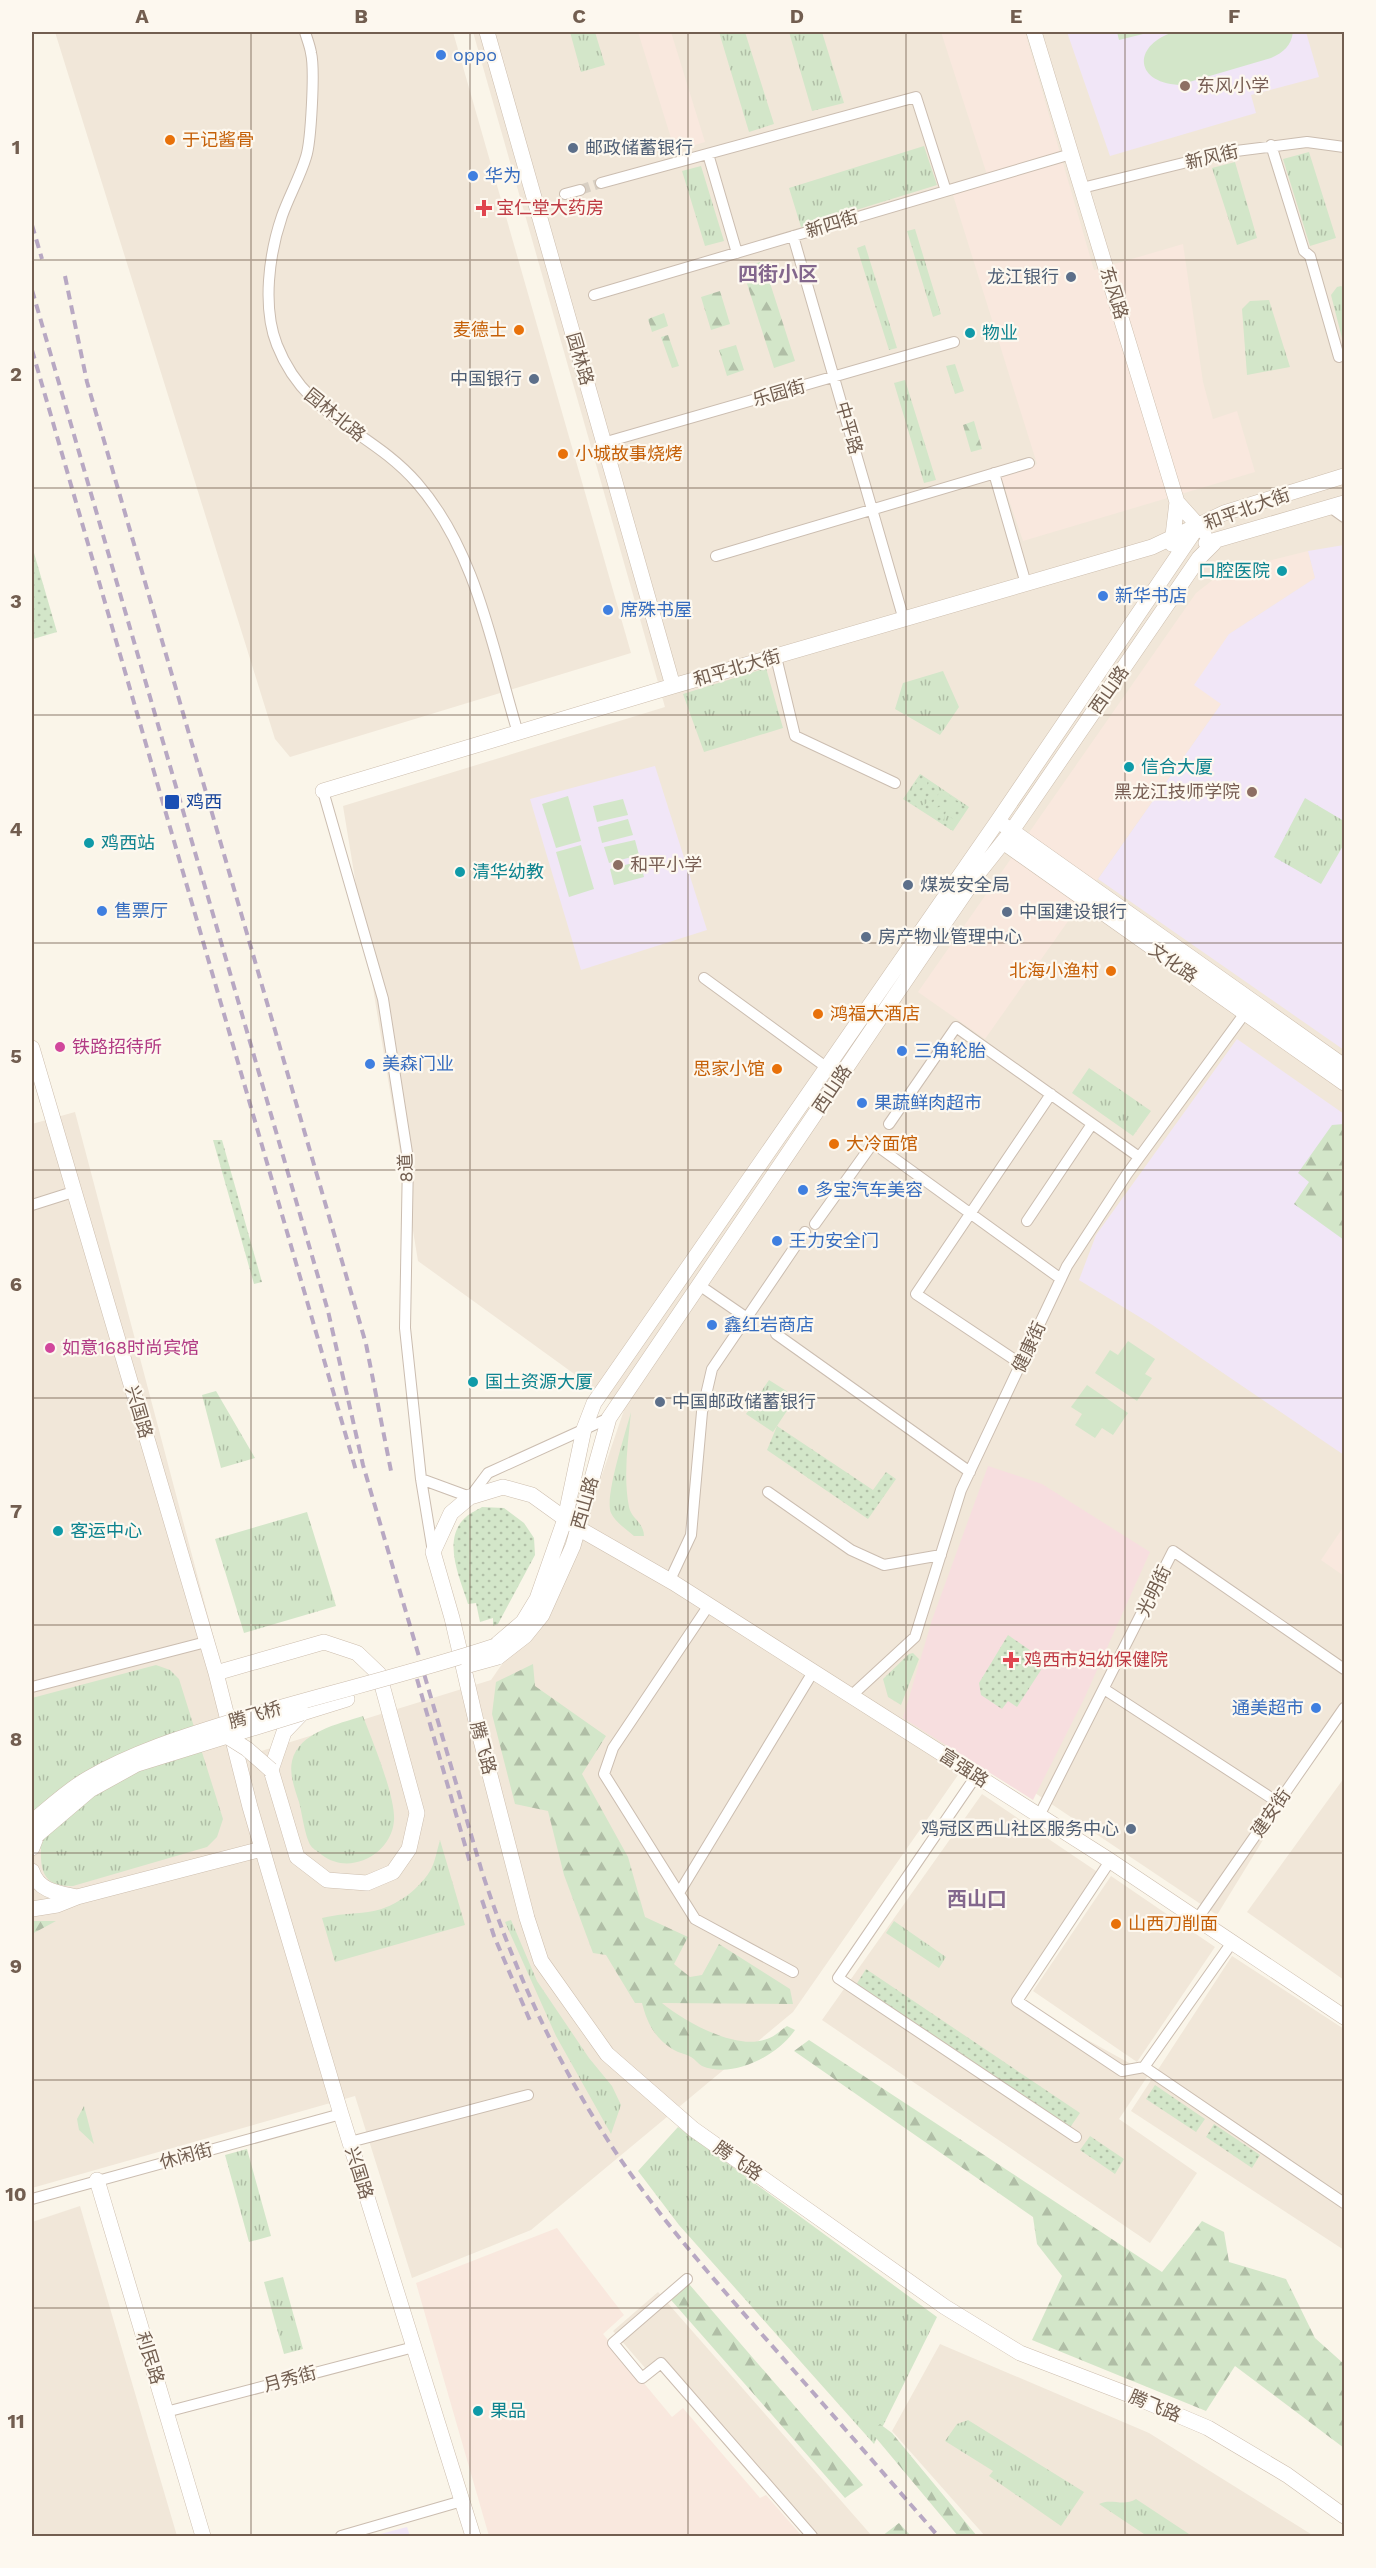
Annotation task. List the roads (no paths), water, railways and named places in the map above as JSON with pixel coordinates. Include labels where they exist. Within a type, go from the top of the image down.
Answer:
[{"type":"main road","name":"园林路","points":[[487,32],[673,686]]},
{"type":"main road","name":"东风路","points":[[1034,32],[1178,502],[1215,543]]},
{"type":"main road","name":"和平北大街","points":[[1198,526],[1224,513],[1344,476]]},
{"type":"main road","points":[[1178,502],[1186,546]]},
{"type":"main road","name":"和平北大街","points":[[1215,543],[1337,505]]},
{"type":"main road","name":"西山路","points":[[496,1652],[525,1636],[542,1615],[609,1418],[903,982],[1007,837],[1198,526]]},
{"type":"main road","name":"西山路","points":[[572,1523],[584,1429],[594,1402],[998,822],[1186,546],[1215,543]]},
{"type":"main road","name":"和平北大街","points":[[323,791],[673,686],[1152,548],[1186,546]]},
{"type":"main road","points":[[998,822],[1007,837]]},
{"type":"main road","name":"文化路","points":[[1007,837],[1256,1015],[1344,1083]]},
{"type":"main road","name":"文化路","points":[[1256,1015],[1344,1066]]},
{"type":"main road","name":"兴国路","points":[[32,1048],[216,1673],[250,1807],[340,2114],[473,2536]]},
{"type":"main road","name":"富强路","points":[[470,1497],[503,1487],[532,1495],[572,1523],[670,1580],[1110,1861],[1344,2017]]},
{"type":"main road","points":[[433,1552],[451,1513],[470,1497]]},
{"type":"main road","name":"腾飞路","points":[[433,1552],[452,1618],[524,1906],[541,1961],[607,2054],[693,2129],[945,2307],[1020,2353],[1136,2397],[1208,2428],[1287,2475],[1344,2516]]},
{"type":"main road","points":[[211,1728],[247,1749],[271,1770],[297,1857],[327,1880],[367,1883],[393,1872],[409,1849],[417,1813],[379,1674],[357,1653],[324,1642],[216,1673]]},
{"type":"main road","name":"腾飞桥","points":[[33,1836],[95,1774],[141,1752],[211,1728],[319,1697],[496,1652]]},
{"type":"main road","name":"腾飞桥","points":[[33,1836],[90,1790],[136,1764],[496,1652]]},
{"type":"main road","points":[[271,1770],[284,1732],[319,1697]]},
{"type":"main road","points":[[32,1909],[57,1905],[77,1897],[262,1849]]},
{"type":"main road","points":[[32,1871],[34,1879],[50,1891],[77,1897]]},
{"type":"main road","name":"利民路","points":[[97,2180],[203,2536]]},
{"type":"street","name":"园林北路","points":[[305,32],[312,55],[310,127],[307,156],[281,218],[272,258],[268,306],[277,344],[300,386],[324,410],[389,455],[417,483],[440,514],[463,554],[518,733]]},
{"type":"street","points":[[601,183],[916,97],[946,191]]},
{"type":"street","name":"新风街","points":[[1082,188],[1228,152],[1272,145],[1307,142],[1344,147]]},
{"type":"street","points":[[1272,145],[1304,251],[1310,256],[1339,357]]},
{"type":"street","points":[[708,154],[737,253]]},
{"type":"street","name":"新四街","points":[[594,295],[1071,154]]},
{"type":"street","points":[[565,194],[580,190]]},
{"type":"street","name":"中平路","points":[[793,236],[904,620]]},
{"type":"street","name":"乐园街","points":[[603,443],[954,342]]},
{"type":"street","points":[[716,556],[1029,463]]},
{"type":"street","points":[[994,473],[1026,584]]},
{"type":"street","points":[[1337,505],[1344,517]]},
{"type":"street","points":[[776,657],[795,736],[895,783]]},
{"type":"street","name":"8道","points":[[323,791],[383,999],[408,1159],[405,1328],[421,1479],[433,1552]]},
{"type":"street","points":[[705,978],[826,1067]]},
{"type":"street","name":"健康街","points":[[851,1696],[915,1637],[961,1490],[1061,1279],[1139,1157],[1256,1015]]},
{"type":"street","points":[[889,1124],[957,1027],[1139,1157]]},
{"type":"street","points":[[1021,1364],[916,1294],[1051,1094]]},
{"type":"street","points":[[1027,1221],[1092,1124]]},
{"type":"street","points":[[815,1224],[873,1143],[1061,1279]]},
{"type":"street","points":[[32,1205],[73,1192]]},
{"type":"street","points":[[670,1580],[691,1535],[702,1412],[712,1369],[805,1232]]},
{"type":"street","points":[[699,1285],[747,1318]]},
{"type":"street","points":[[777,1334],[970,1472]]},
{"type":"street","points":[[421,1479],[470,1497],[488,1473],[609,1418]]},
{"type":"street","points":[[768,1492],[851,1550],[884,1565],[941,1555]]},
{"type":"street","name":"光明街","points":[[1039,1816],[1173,1551],[1344,1669]]},
{"type":"street","points":[[709,1605],[613,1748],[604,1774],[695,1919],[793,1972]]},
{"type":"street","points":[[32,1687],[206,1642]]},
{"type":"street","points":[[679,1893],[813,1671]]},
{"type":"street","points":[[1104,1689],[1279,1803]]},
{"type":"street","name":"建安街","points":[[1198,1918],[1344,1708]]},
{"type":"street","points":[[976,1776],[838,1978],[1076,2137]]},
{"type":"street","points":[[1110,1861],[1017,2001],[1122,2071],[1144,2067],[1344,2202]]},
{"type":"street","points":[[1144,2067],[1233,1941]]},
{"type":"street","points":[[350,2142],[528,2095]]},
{"type":"street","name":"休闲街","points":[[32,2199],[340,2114]]},
{"type":"street","points":[[687,2279],[614,2343],[642,2378],[661,2363],[812,2536]]},
{"type":"street","name":"月秀街","points":[[166,2412],[414,2347]]},
{"type":"street","points":[[341,2536],[462,2501]]},
{"type":"tunnel","points":[[580,190],[601,183]]},
{"type":"railway","points":[[32,225],[42,259]]},
{"type":"railway","points":[[65,276],[87,382],[366,1344],[391,1471]]},
{"type":"railway","points":[[32,290],[328,1311],[363,1465],[482,1872],[519,1972],[549,2037],[583,2100],[638,2184],[717,2283],[938,2536]]},
{"type":"railway","points":[[32,350],[357,1474]]},
{"type":"railway","points":[[417,1679],[471,1866]]},
{"type":"railway","points":[[482,1900],[494,1936],[531,2023]]},
{"type":"place","name":"oppo","points":[[441,55]]},
{"type":"place","name":"东风小学","points":[[1185,86]]},
{"type":"place","name":"于记酱骨","points":[[170,140]]},
{"type":"place","name":"邮政储蓄银行","points":[[573,148]]},
{"type":"place","name":"华为","points":[[473,176]]},
{"type":"place","name":"宝仁堂大药房","points":[[484,208]]},
{"type":"place","name":"龙江银行","points":[[1071,277]]},
{"type":"place","name":"麦德士","points":[[519,330]]},
{"type":"place","name":"物业","points":[[970,333]]},
{"type":"place","name":"中国银行","points":[[534,379]]},
{"type":"place","name":"小城故事烧烤","points":[[563,454]]},
{"type":"place","name":"口腔医院","points":[[1282,571]]},
{"type":"place","name":"新华书店","points":[[1103,596]]},
{"type":"place","name":"席殊书屋","points":[[608,610]]},
{"type":"place","name":"信合大厦","points":[[1129,767]]},
{"type":"place","name":"黑龙江技师学院","points":[[1252,792]]},
{"type":"place","name":"鸡西","points":[[172,802]]},
{"type":"place","name":"鸡西站","points":[[89,843]]},
{"type":"place","name":"和平小学","points":[[618,865]]},
{"type":"place","name":"清华幼教","points":[[460,872]]},
{"type":"place","name":"煤炭安全局","points":[[908,885]]},
{"type":"place","name":"售票厅","points":[[102,911]]},
{"type":"place","name":"中国建设银行","points":[[1007,912]]},
{"type":"place","name":"房产物业管理中心","points":[[866,937]]},
{"type":"place","name":"北海小渔村","points":[[1111,971]]},
{"type":"place","name":"鸿福大酒店","points":[[818,1014]]},
{"type":"place","name":"铁路招待所","points":[[60,1047]]},
{"type":"place","name":"三角轮胎","points":[[902,1051]]},
{"type":"place","name":"美森门业","points":[[370,1064]]},
{"type":"place","name":"思家小馆","points":[[777,1069]]},
{"type":"place","name":"果蔬鲜肉超市","points":[[862,1103]]},
{"type":"place","name":"大冷面馆","points":[[834,1144]]},
{"type":"place","name":"多宝汽车美容","points":[[803,1190]]},
{"type":"place","name":"王力安全门","points":[[777,1241]]},
{"type":"place","name":"鑫红岩商店","points":[[712,1325]]},
{"type":"place","name":"如意168时尚宾馆","points":[[50,1348]]},
{"type":"place","name":"国土资源大厦","points":[[473,1382]]},
{"type":"place","name":"中国邮政储蓄银行","points":[[660,1402]]},
{"type":"place","name":"客运中心","points":[[58,1531]]},
{"type":"place","name":"鸡西市妇幼保健院","points":[[1011,1660]]},
{"type":"place","name":"通美超市","points":[[1316,1708]]},
{"type":"place","name":"鸡冠区西山社区服务中心","points":[[1131,1829]]},
{"type":"place","name":"山西刀削面","points":[[1116,1924]]},
{"type":"place","name":"果品","points":[[478,2411]]},
{"type":"district","name":"四街小区","points":[[778,274]]},
{"type":"district","name":"西山口","points":[[977,1899]]}]
